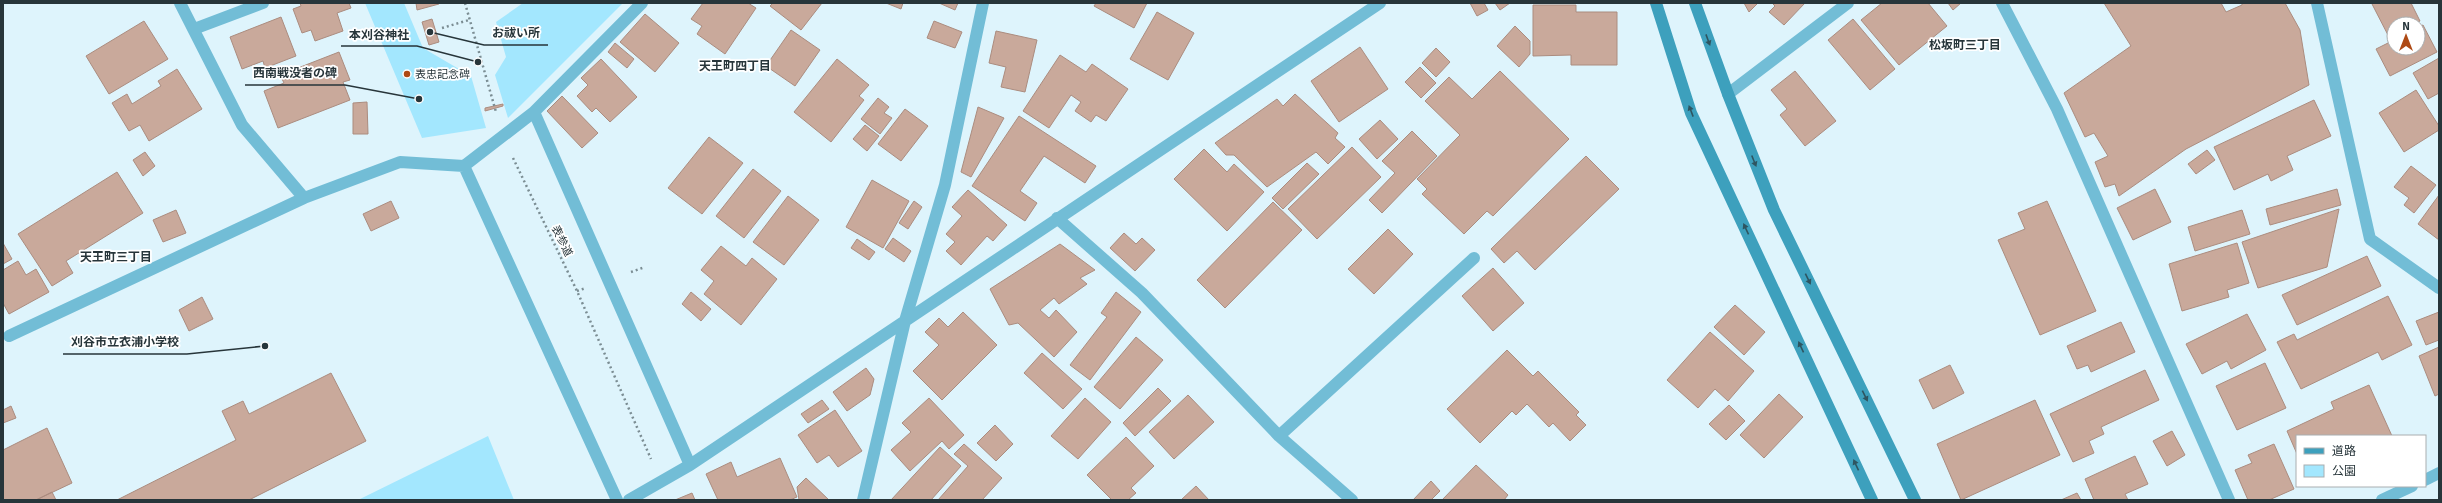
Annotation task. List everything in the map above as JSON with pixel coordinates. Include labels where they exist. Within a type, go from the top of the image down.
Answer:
[{"type":"street","points":[[180,3],[242,125],[304,198]]},
{"type":"street","points":[[194,29],[263,3]]},
{"type":"street","points":[[9,336],[304,198],[400,162],[464,166],[534,112],[642,3]]},
{"type":"street","points":[[863,500],[905,321],[945,184],[984,3]]},
{"type":"street","points":[[630,500],[690,464],[1380,3]]},
{"type":"street","points":[[1656,3],[1691,113],[1872,500]]},
{"type":"street","points":[[1695,3],[1728,94],[1774,210],[1915,500]]},
{"type":"street","points":[[1728,94],[1848,3]]},
{"type":"street","points":[[2002,3],[2057,110],[2230,500]]},
{"type":"street","points":[[2318,3],[2370,239],[2439,288]]},
{"type":"street","points":[[534,112],[690,464]]},
{"type":"street","points":[[464,166],[617,500]]},
{"type":"street","points":[[1057,218],[1142,293],[1279,436],[1352,500]]},
{"type":"street","points":[[1279,436],[1474,258]]},
{"type":"street","points":[[2426,480],[2439,474]]},
{"type":"street","points":[[2382,500],[2410,487]]},
{"type":"path","name":"表参道","points":[[465,3],[503,136],[577,291],[661,481]]},
{"type":"path","points":[[442,28],[469,20]]},
{"type":"green space","points":[[365,3],[404,3],[423,48],[471,76],[486,128],[422,138]]},
{"type":"green space","points":[[523,3],[623,3],[508,118],[495,75],[506,57],[496,22]]},
{"type":"green space","points":[[488,436],[514,500],[358,500]]},
{"type":"building","points":[[300,3],[349,3],[351,8],[337,13],[343,31],[315,41],[311,30],[302,33],[293,9],[301,6]]},
{"type":"building","points":[[416,3],[439,3],[439,4],[417,10]]},
{"type":"building","points":[[703,3],[748,3],[756,8],[725,54],[697,34],[702,26],[691,19]]},
{"type":"building","points":[[773,3],[822,3],[801,30],[770,6]]},
{"type":"building","points":[[886,3],[903,3],[901,9]]},
{"type":"building","points":[[939,3],[958,3],[955,10]]},
{"type":"building","points":[[1096,3],[1147,3],[1134,28],[1094,6]]},
{"type":"building","points":[[1470,3],[1484,3],[1488,10],[1477,16]]},
{"type":"building","points":[[1495,3],[1510,3],[1500,10]]},
{"type":"building","points":[[1744,3],[1758,3],[1749,12]]},
{"type":"building","points":[[1772,3],[1805,3],[1784,25],[1769,12],[1775,6]]},
{"type":"building","points":[[1882,3],[1928,3],[1947,26],[1899,65],[1861,20]]},
{"type":"building","points":[[1948,3],[1961,3],[1953,10]]},
{"type":"building","points":[[2104,3],[2221,3],[2226,12],[2242,5],[2242,3],[2285,3],[2300,30],[2309,85],[2186,149],[2119,196],[2115,184],[2105,187],[2095,162],[2108,156],[2094,133],[2085,137],[2064,93],[2131,46]]},
{"type":"building","points":[[2411,3],[2418,16],[2386,16],[2386,31],[2372,4]]},
{"type":"building","points":[[1533,5],[1576,5],[1576,12],[1617,12],[1617,65],[1571,65],[1571,55],[1533,56]]},
{"type":"building","points":[[1157,12],[1194,33],[1168,80],[1130,59]]},
{"type":"building","points":[[645,14],[679,43],[655,72],[620,42]]},
{"type":"building","points":[[281,17],[296,56],[265,68],[263,61],[242,69],[230,37]]},
{"type":"building","points":[[432,19],[439,42],[429,45],[422,22]]},
{"type":"building","points":[[1853,19],[1895,69],[1870,90],[1828,40]]},
{"type":"building","points":[[144,21],[168,59],[109,94],[86,56]]},
{"type":"building","points":[[934,21],[962,32],[955,48],[927,38]]},
{"type":"building","points":[[1515,26],[1530,41],[1530,54],[1519,67],[1497,46]]},
{"type":"building","points":[[791,30],[820,50],[795,86],[766,66]]},
{"type":"building","points":[[996,31],[1037,40],[1025,92],[1001,87],[1006,67],[989,63]]},
{"type":"building","points":[[2426,31],[2437,52],[2390,76],[2376,49],[2386,44],[2386,56],[2426,56]]},
{"type":"building","points":[[615,43],[634,59],[627,68],[608,52]]},
{"type":"building","points":[[1360,47],[1388,89],[1339,122],[1311,81]]},
{"type":"building","points":[[1436,48],[1450,62],[1436,77],[1422,63]]},
{"type":"building","points":[[339,52],[350,80],[343,82],[350,100],[278,128],[264,91],[284,83],[280,75]]},
{"type":"building","points":[[1060,55],[1086,72],[1092,64],[1128,89],[1106,121],[1096,115],[1091,122],[1075,111],[1081,102],[1071,95],[1049,128],[1023,111]]},
{"type":"building","points":[[2439,58],[2439,93],[2428,99],[2413,73]]},
{"type":"building","points":[[601,59],[637,97],[610,122],[596,108],[592,112],[577,96],[588,85],[581,78]]},
{"type":"building","points":[[837,59],[869,85],[859,96],[864,100],[831,142],[794,112]]},
{"type":"building","points":[[1420,67],[1436,83],[1421,98],[1405,82]]},
{"type":"building","points":[[177,69],[202,109],[149,141],[140,125],[129,131],[112,103],[127,94],[132,104],[161,86],[158,81]]},
{"type":"building","points":[[1500,71],[1569,139],[1493,216],[1487,211],[1464,234],[1422,194],[1427,189],[1417,179],[1460,135],[1425,101],[1449,77],[1472,99]]},
{"type":"building","points":[[1795,71],[1836,121],[1805,146],[1780,115],[1787,109],[1771,90]]},
{"type":"building","points":[[2416,90],[2439,126],[2439,130],[2404,152],[2379,113]]},
{"type":"building","points":[[1295,94],[1338,133],[1335,138],[1345,147],[1328,164],[1316,152],[1267,187],[1234,155],[1226,155],[1215,143],[1277,99],[1283,106]]},
{"type":"building","points":[[562,96],[598,133],[582,148],[547,111]]},
{"type":"building","points":[[878,98],[889,107],[884,113],[892,118],[880,134],[861,119]]},
{"type":"building","points":[[2314,100],[2331,136],[2287,156],[2293,170],[2271,181],[2268,174],[2234,190],[2214,147]]},
{"type":"building","points":[[367,102],[368,134],[353,134],[353,103]]},
{"type":"building","points":[[503,104],[503,106],[485,111],[485,108]]},
{"type":"building","points":[[978,107],[1004,118],[971,177],[961,172]]},
{"type":"building","points":[[905,109],[928,126],[901,161],[878,144]]},
{"type":"building","points":[[1019,116],[1096,166],[1085,183],[1044,156],[1020,191],[1037,203],[1025,221],[972,186]]},
{"type":"building","points":[[1380,120],[1398,139],[1377,159],[1359,139]]},
{"type":"building","points":[[865,125],[879,136],[867,151],[853,139]]},
{"type":"building","points":[[1412,131],[1437,156],[1382,213],[1369,200],[1395,173],[1382,161]]},
{"type":"building","points":[[709,137],[743,163],[702,214],[668,188]]},
{"type":"building","points":[[1352,147],[1381,177],[1317,239],[1288,209]]},
{"type":"building","points":[[1204,149],[1227,172],[1234,164],[1264,192],[1227,231],[1174,179]]},
{"type":"building","points":[[2207,150],[2215,160],[2196,174],[2188,164]]},
{"type":"building","points":[[145,152],[155,166],[143,176],[133,160]]},
{"type":"building","points":[[1586,156],[1619,189],[1535,270],[1517,251],[1504,263],[1491,249]]},
{"type":"building","points":[[1307,163],[1319,174],[1283,209],[1272,198]]},
{"type":"building","points":[[2411,166],[2436,185],[2414,213],[2404,205],[2409,198],[2394,187]]},
{"type":"building","points":[[753,169],[781,191],[744,238],[716,216]]},
{"type":"building","points":[[117,172],[143,213],[66,261],[73,273],[52,286],[18,234]]},
{"type":"building","points":[[872,180],[909,201],[883,248],[846,227]]},
{"type":"building","points":[[2155,189],[2171,222],[2133,240],[2117,208]]},
{"type":"building","points":[[2337,189],[2341,205],[2270,225],[2266,209]]},
{"type":"building","points":[[968,190],[1007,225],[993,241],[987,236],[961,265],[946,251],[955,242],[946,234],[962,216],[952,207]]},
{"type":"building","points":[[2439,195],[2439,240],[2418,224]]},
{"type":"building","points":[[788,196],[819,220],[784,265],[753,242]]},
{"type":"building","points":[[391,201],[399,218],[371,231],[363,214]]},
{"type":"building","points":[[914,201],[922,207],[908,229],[899,223]]},
{"type":"building","points":[[2047,201],[2096,311],[2040,335],[1998,240],[2025,229],[2018,213]]},
{"type":"building","points":[[1273,202],[1302,230],[1225,308],[1197,280]]},
{"type":"building","points":[[2339,209],[2327,267],[2258,288],[2242,242]]},
{"type":"building","points":[[176,210],[186,233],[163,242],[153,220]]},
{"type":"building","points":[[2242,210],[2250,234],[2195,251],[2188,227]]},
{"type":"building","points":[[1388,229],[1413,254],[1374,294],[1348,269]]},
{"type":"building","points":[[1124,233],[1136,244],[1142,238],[1155,250],[1135,271],[1110,248]]},
{"type":"building","points":[[893,238],[911,251],[904,262],[885,249]]},
{"type":"building","points":[[857,239],[875,252],[869,260],[851,248]]},
{"type":"building","points":[[3,243],[12,259],[3,264]]},
{"type":"building","points":[[2237,243],[2249,283],[2227,290],[2229,297],[2182,311],[2169,264]]},
{"type":"building","points":[[1060,244],[1095,270],[1080,278],[1087,284],[1059,304],[1054,298],[1040,310],[1049,318],[1056,310],[1077,332],[1054,357],[1018,323],[1009,325],[990,289]]},
{"type":"building","points":[[721,246],[746,266],[752,258],[777,279],[741,325],[704,294],[714,281],[701,270]]},
{"type":"building","points":[[2367,256],[2381,286],[2297,325],[2282,295]]},
{"type":"building","points":[[18,261],[26,275],[36,269],[49,292],[9,314],[3,303],[3,270]]},
{"type":"building","points":[[1493,268],[1524,303],[1493,331],[1462,296]]},
{"type":"building","points":[[691,292],[711,309],[701,321],[682,304]]},
{"type":"building","points":[[1116,292],[1141,312],[1090,380],[1070,365],[1107,317],[1101,313]]},
{"type":"building","points":[[2388,296],[2412,345],[2382,360],[2378,352],[2301,389],[2277,342],[2294,334],[2297,340]]},
{"type":"building","points":[[202,297],[213,319],[189,331],[179,310]]},
{"type":"building","points":[[1735,305],[1765,332],[1744,355],[1714,327]]},
{"type":"building","points":[[963,312],[997,345],[942,400],[913,371],[939,345],[925,332],[939,318],[948,327]]},
{"type":"building","points":[[2439,312],[2439,340],[2426,345],[2416,321]]},
{"type":"building","points":[[2247,314],[2266,350],[2231,369],[2227,361],[2202,374],[2186,344]]},
{"type":"building","points":[[2121,322],[2135,352],[2091,372],[2088,365],[2077,369],[2067,346]]},
{"type":"building","points":[[1710,332],[1754,371],[1728,401],[1715,389],[1698,408],[1667,380]]},
{"type":"building","points":[[1136,337],[1163,360],[1120,409],[1094,387]]},
{"type":"building","points":[[2439,347],[2439,394],[2435,396],[2419,356]]},
{"type":"building","points":[[1507,350],[1533,376],[1538,371],[1579,412],[1576,415],[1586,425],[1570,441],[1553,423],[1549,427],[1527,404],[1516,415],[1512,411],[1480,443],[1447,409]]},
{"type":"building","points":[[1042,353],[1082,389],[1063,409],[1024,373]]},
{"type":"building","points":[[2265,363],[2286,408],[2237,430],[2216,386]]},
{"type":"building","points":[[1950,365],[1964,393],[1933,409],[1919,380]]},
{"type":"building","points":[[866,368],[874,379],[870,395],[847,411],[833,392]]},
{"type":"building","points":[[2145,370],[2159,400],[2101,427],[2104,434],[2089,441],[2094,453],[2073,462],[2050,414]]},
{"type":"building","points":[[331,373],[366,441],[249,500],[117,500],[236,440],[222,411],[243,401],[249,414]]},
{"type":"building","points":[[2369,385],[2392,435],[2296,435],[2296,452],[2287,431],[2334,409],[2331,402]]},
{"type":"building","points":[[1158,388],[1171,401],[1135,436],[1123,423]]},
{"type":"building","points":[[1779,394],[1803,417],[1764,458],[1740,435]]},
{"type":"building","points":[[1188,395],[1214,422],[1174,459],[1149,432]]},
{"type":"building","points":[[929,398],[964,435],[949,449],[942,441],[910,471],[891,450],[911,432],[902,423]]},
{"type":"building","points":[[1085,398],[1111,422],[1078,459],[1051,436]]},
{"type":"building","points":[[822,400],[829,409],[808,423],[801,414]]},
{"type":"building","points":[[2035,400],[2060,455],[1961,500],[1937,444]]},
{"type":"building","points":[[1729,405],[1745,421],[1726,440],[1709,424]]},
{"type":"building","points":[[11,406],[16,418],[3,423],[3,410]]},
{"type":"building","points":[[835,410],[862,451],[838,467],[829,455],[817,463],[798,435]]},
{"type":"building","points":[[995,425],[1013,444],[996,461],[977,443]]},
{"type":"building","points":[[47,428],[72,483],[36,500],[3,500],[3,450]]},
{"type":"building","points":[[2172,431],[2185,455],[2167,466],[2153,441]]},
{"type":"building","points":[[1126,437],[1154,466],[1131,488],[1136,493],[1128,500],[1112,500],[1087,475]]},
{"type":"building","points":[[964,444],[1002,478],[982,500],[938,500],[968,466],[954,454]]},
{"type":"building","points":[[2274,444],[2294,489],[2269,500],[2248,500],[2235,470],[2252,463],[2248,455]]},
{"type":"building","points":[[940,447],[961,466],[931,500],[891,500]]},
{"type":"building","points":[[2135,456],[2148,484],[2125,494],[2128,500],[2094,500],[2085,479]]},
{"type":"building","points":[[780,458],[797,497],[790,500],[718,500],[706,474],[731,462],[737,477]]},
{"type":"building","points":[[1476,465],[1508,495],[1504,500],[1442,500]]},
{"type":"building","points":[[806,478],[829,500],[799,500],[797,487]]},
{"type":"building","points":[[1431,481],[1440,491],[1431,500],[1413,500]]},
{"type":"building","points":[[1196,486],[1209,500],[1181,500]]},
{"type":"building","points":[[52,492],[56,500],[36,500]]},
{"type":"building","points":[[692,493],[695,500],[675,500]]},
{"type":"building","points":[[2077,493],[2081,500],[2061,500]]},
{"type":"place","name":"お祓い所","points":[[430,32]]},
{"type":"place","name":"本刈谷神社","points":[[478,62]]},
{"type":"place","name":"表忠記念碑","points":[[407,74]]},
{"type":"place","name":"西南戦没者の碑","points":[[419,99]]},
{"type":"place","name":"刈谷市立衣浦小学校","points":[[265,346]]},
{"type":"district","name":"松坂町三丁目","points":[[1965,45]]},
{"type":"district","name":"天王町四丁目","points":[[735,66]]},
{"type":"district","name":"天王町三丁目","points":[[116,257]]}]
